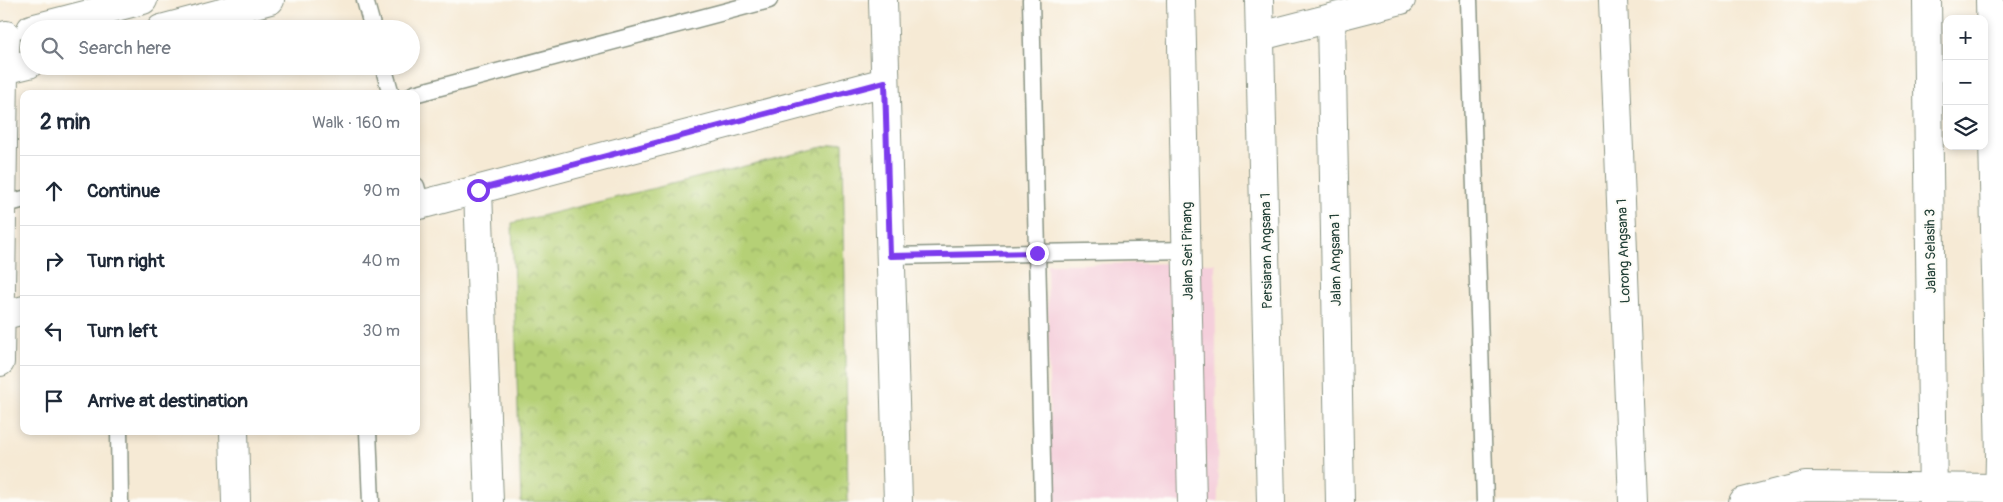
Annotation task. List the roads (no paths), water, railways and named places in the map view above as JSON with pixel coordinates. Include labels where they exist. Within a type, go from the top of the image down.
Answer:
[{"type":"street","points":[[64,20],[143,0]]},
{"type":"street","points":[[195,20],[270,0]]},
{"type":"street","points":[[883,0],[898,502]]},
{"type":"street","name":"Jalan Seri Pinang","points":[[1181,0],[1192,502]]},
{"type":"street","name":"Persiaran Angsana 1","points":[[1259,0],[1271,502]]},
{"type":"street","points":[[1261,36],[1401,0]]},
{"type":"street","name":"Lorong Angsana 1","points":[[1613,0],[1633,502]]},
{"type":"street","name":"Jalan Selasih 3","points":[[1927,0],[1933,494]]},
{"type":"street","points":[[1743,502],[1805,486],[1933,494],[2000,495],[1990,0]]},
{"type":"street","name":"Jalan Angsana 1","points":[[1330,18],[1340,502]]},
{"type":"street","points":[[0,362],[12,313],[11,68],[16,32]]},
{"type":"street","points":[[420,199],[478,190],[885,82]]},
{"type":"street","points":[[478,190],[490,502]]},
{"type":"street","points":[[234,435],[236,502]]},
{"type":"lane","points":[[365,0],[371,20]]},
{"type":"lane","points":[[420,92],[769,0]]},
{"type":"lane","points":[[1031,0],[1043,502]]},
{"type":"lane","points":[[1469,0],[1485,502]]},
{"type":"lane","points":[[386,75],[390,90]]},
{"type":"lane","points":[[890,256],[1187,250]]},
{"type":"lane","points":[[119,435],[120,502]]},
{"type":"lane","points":[[368,435],[371,502]]}]
